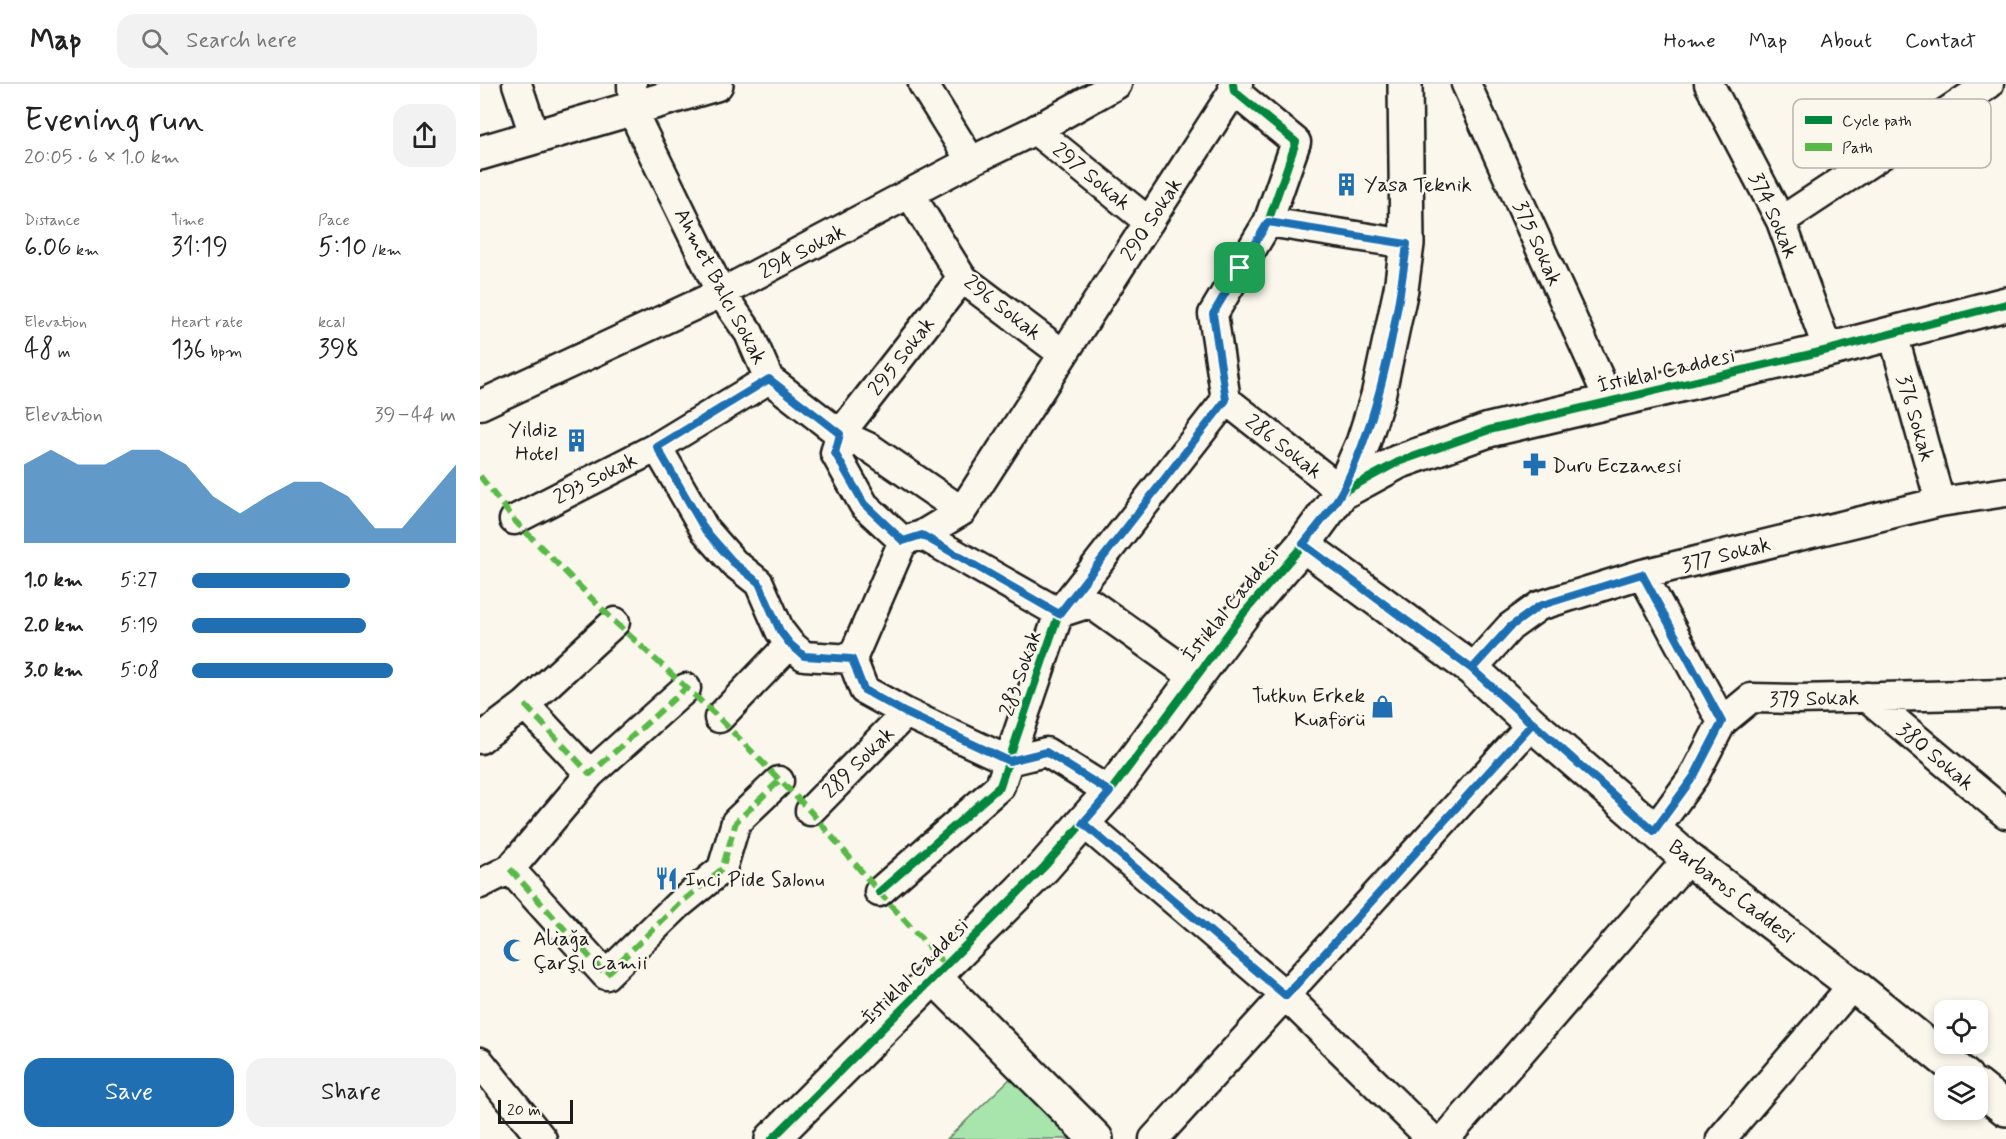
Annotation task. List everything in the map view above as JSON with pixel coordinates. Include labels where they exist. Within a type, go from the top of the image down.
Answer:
[{"type":"street","points":[[517,84],[535,138]]},
{"type":"street","points":[[480,153],[535,138],[633,96],[716,84]]},
{"type":"street","points":[[923,84],[971,161]]},
{"type":"street","name":"294 Sokak","points":[[480,405],[721,293],[971,161],[1035,130],[1117,84]]},
{"type":"street","points":[[1341,493],[1363,443],[1378,396],[1401,289],[1407,244],[1405,84]]},
{"type":"street","name":"375 Sokak","points":[[1466,84],[1610,402]]},
{"type":"street","name":"374 Sokak","points":[[1709,84],[1781,221],[1828,350]]},
{"type":"street","points":[[1966,99],[1989,84]]},
{"type":"street","points":[[1226,400],[1213,314],[1268,222],[1296,142],[1235,86]]},
{"type":"street","name":"290 Sokak","points":[[962,511],[1235,86]]},
{"type":"street","name":"Ahmet Balcı Sokak","points":[[633,96],[640,127],[721,293],[749,333],[769,379],[840,434],[870,448],[962,511]]},
{"type":"street","name":"297 Sokak","points":[[1035,130],[1149,222]]},
{"type":"street","points":[[1781,221],[1861,168]]},
{"type":"street","name":"296 Sokak","points":[[910,194],[962,278],[1063,354]]},
{"type":"street","points":[[1268,222],[1407,244]]},
{"type":"street","name":"295 Sokak","points":[[840,434],[962,278]]},
{"type":"street","name":"İstiklal Caddesi","points":[[772,1139],[1044,867],[1083,823],[1110,792],[1243,614],[1303,544],[1341,493],[1398,462],[1489,430],[1828,350],[2006,304]]},
{"type":"street","name":"376 Sokak","points":[[1893,334],[1940,502]]},
{"type":"street","name":"293 Sokak","points":[[514,520],[657,447],[769,379]]},
{"type":"street","name":"286 Sokak","points":[[1226,400],[1341,493]]},
{"type":"street","name":"283 Sokak","points":[[879,892],[1000,786],[1059,614],[1226,400]]},
{"type":"street","points":[[840,434],[835,453],[864,504],[913,538],[1059,614],[1090,603],[1194,677]]},
{"type":"street","points":[[657,447],[705,530],[734,563],[759,583],[780,631],[790,644],[804,656],[852,659]]},
{"type":"street","name":"377 Sokak","points":[[1472,669],[1510,627],[1539,606],[1642,574],[1940,502],[2006,492]]},
{"type":"street","points":[[962,511],[913,538],[852,659],[864,690],[906,713],[1009,761],[1046,752],[1110,792]]},
{"type":"street","name":"Barbaros Caddesi","points":[[1303,544],[1472,669],[1654,831],[1853,985],[1952,1066]]},
{"type":"street","points":[[1642,574],[1722,722]]},
{"type":"street","points":[[480,739],[525,705],[615,622]]},
{"type":"street","points":[[719,718],[790,644]]},
{"type":"street","points":[[480,884],[510,869],[590,774],[686,688]]},
{"type":"street","name":"379 Sokak","points":[[1654,831],[1694,776],[1722,722],[1751,699],[2006,694]]},
{"type":"street","name":"380 Sokak","points":[[1867,697],[2006,814]]},
{"type":"street","points":[[525,705],[590,774]]},
{"type":"street","name":"289 Sokak","points":[[810,811],[906,713]]},
{"type":"street","points":[[1154,1139],[1532,724]]},
{"type":"street","points":[[510,869],[606,975],[678,905],[722,869],[736,822],[779,781]]},
{"type":"street","points":[[1083,823],[1286,996],[1432,1139]]},
{"type":"street","points":[[1445,1139],[1688,859]]},
{"type":"street","points":[[934,977],[1096,1139]]},
{"type":"street","points":[[1721,1139],[1853,985]]},
{"type":"street","points":[[480,1062],[542,1139]]},
{"type":"street","points":[[1988,1095],[2006,1109]]},
{"type":"green space","points":[[1013,1076],[1071,1139],[947,1139]]},
{"type":"marked path","points":[[480,476],[514,520],[615,622],[719,718],[810,811],[945,965]]},
{"type":"marked path","points":[[525,705],[590,774],[686,688]]},
{"type":"marked path","points":[[510,869],[606,975],[678,905],[722,869],[736,822],[779,781]]},
{"type":"cycle path","points":[[879,892],[1000,786],[1059,613],[1226,400],[1213,314],[1268,222],[1296,142],[1234,91],[1233,84]]},
{"type":"cycle path","points":[[772,1139],[1044,867],[1110,792],[1243,614],[1303,545],[1341,493],[1398,462],[1489,430],[1828,350],[2006,304]]},
{"type":"place","name":"Yasa Teknik","points":[[1346,184]]},
{"type":"place","name":"Yildiz Hotel","points":[[576,441]]},
{"type":"place","name":"Duru Eczanesi","points":[[1534,465]]},
{"type":"place","name":"Tutkun Erkek Kuaförü","points":[[1383,707]]},
{"type":"place","name":"Inci Pide Salonu","points":[[667,879]]},
{"type":"place","name":"Aliağa Çarşı Camii","points":[[515,950]]},
{"type":"route","points":[[1240,268],[1213,314],[1226,400],[1059,614],[922,535],[903,541],[864,504],[835,453],[840,434],[769,379],[657,447],[705,530],[734,563],[759,583],[780,631],[790,644],[804,656],[852,659],[864,690],[906,713],[1009,761],[1046,752],[1110,792],[1083,823],[1286,996],[1532,724],[1472,669],[1510,627],[1539,606],[1642,574],[1722,722],[1694,776],[1654,831],[1472,669],[1303,544],[1341,493],[1363,443],[1378,396],[1401,289],[1407,244],[1268,222],[1240,268]]}]
